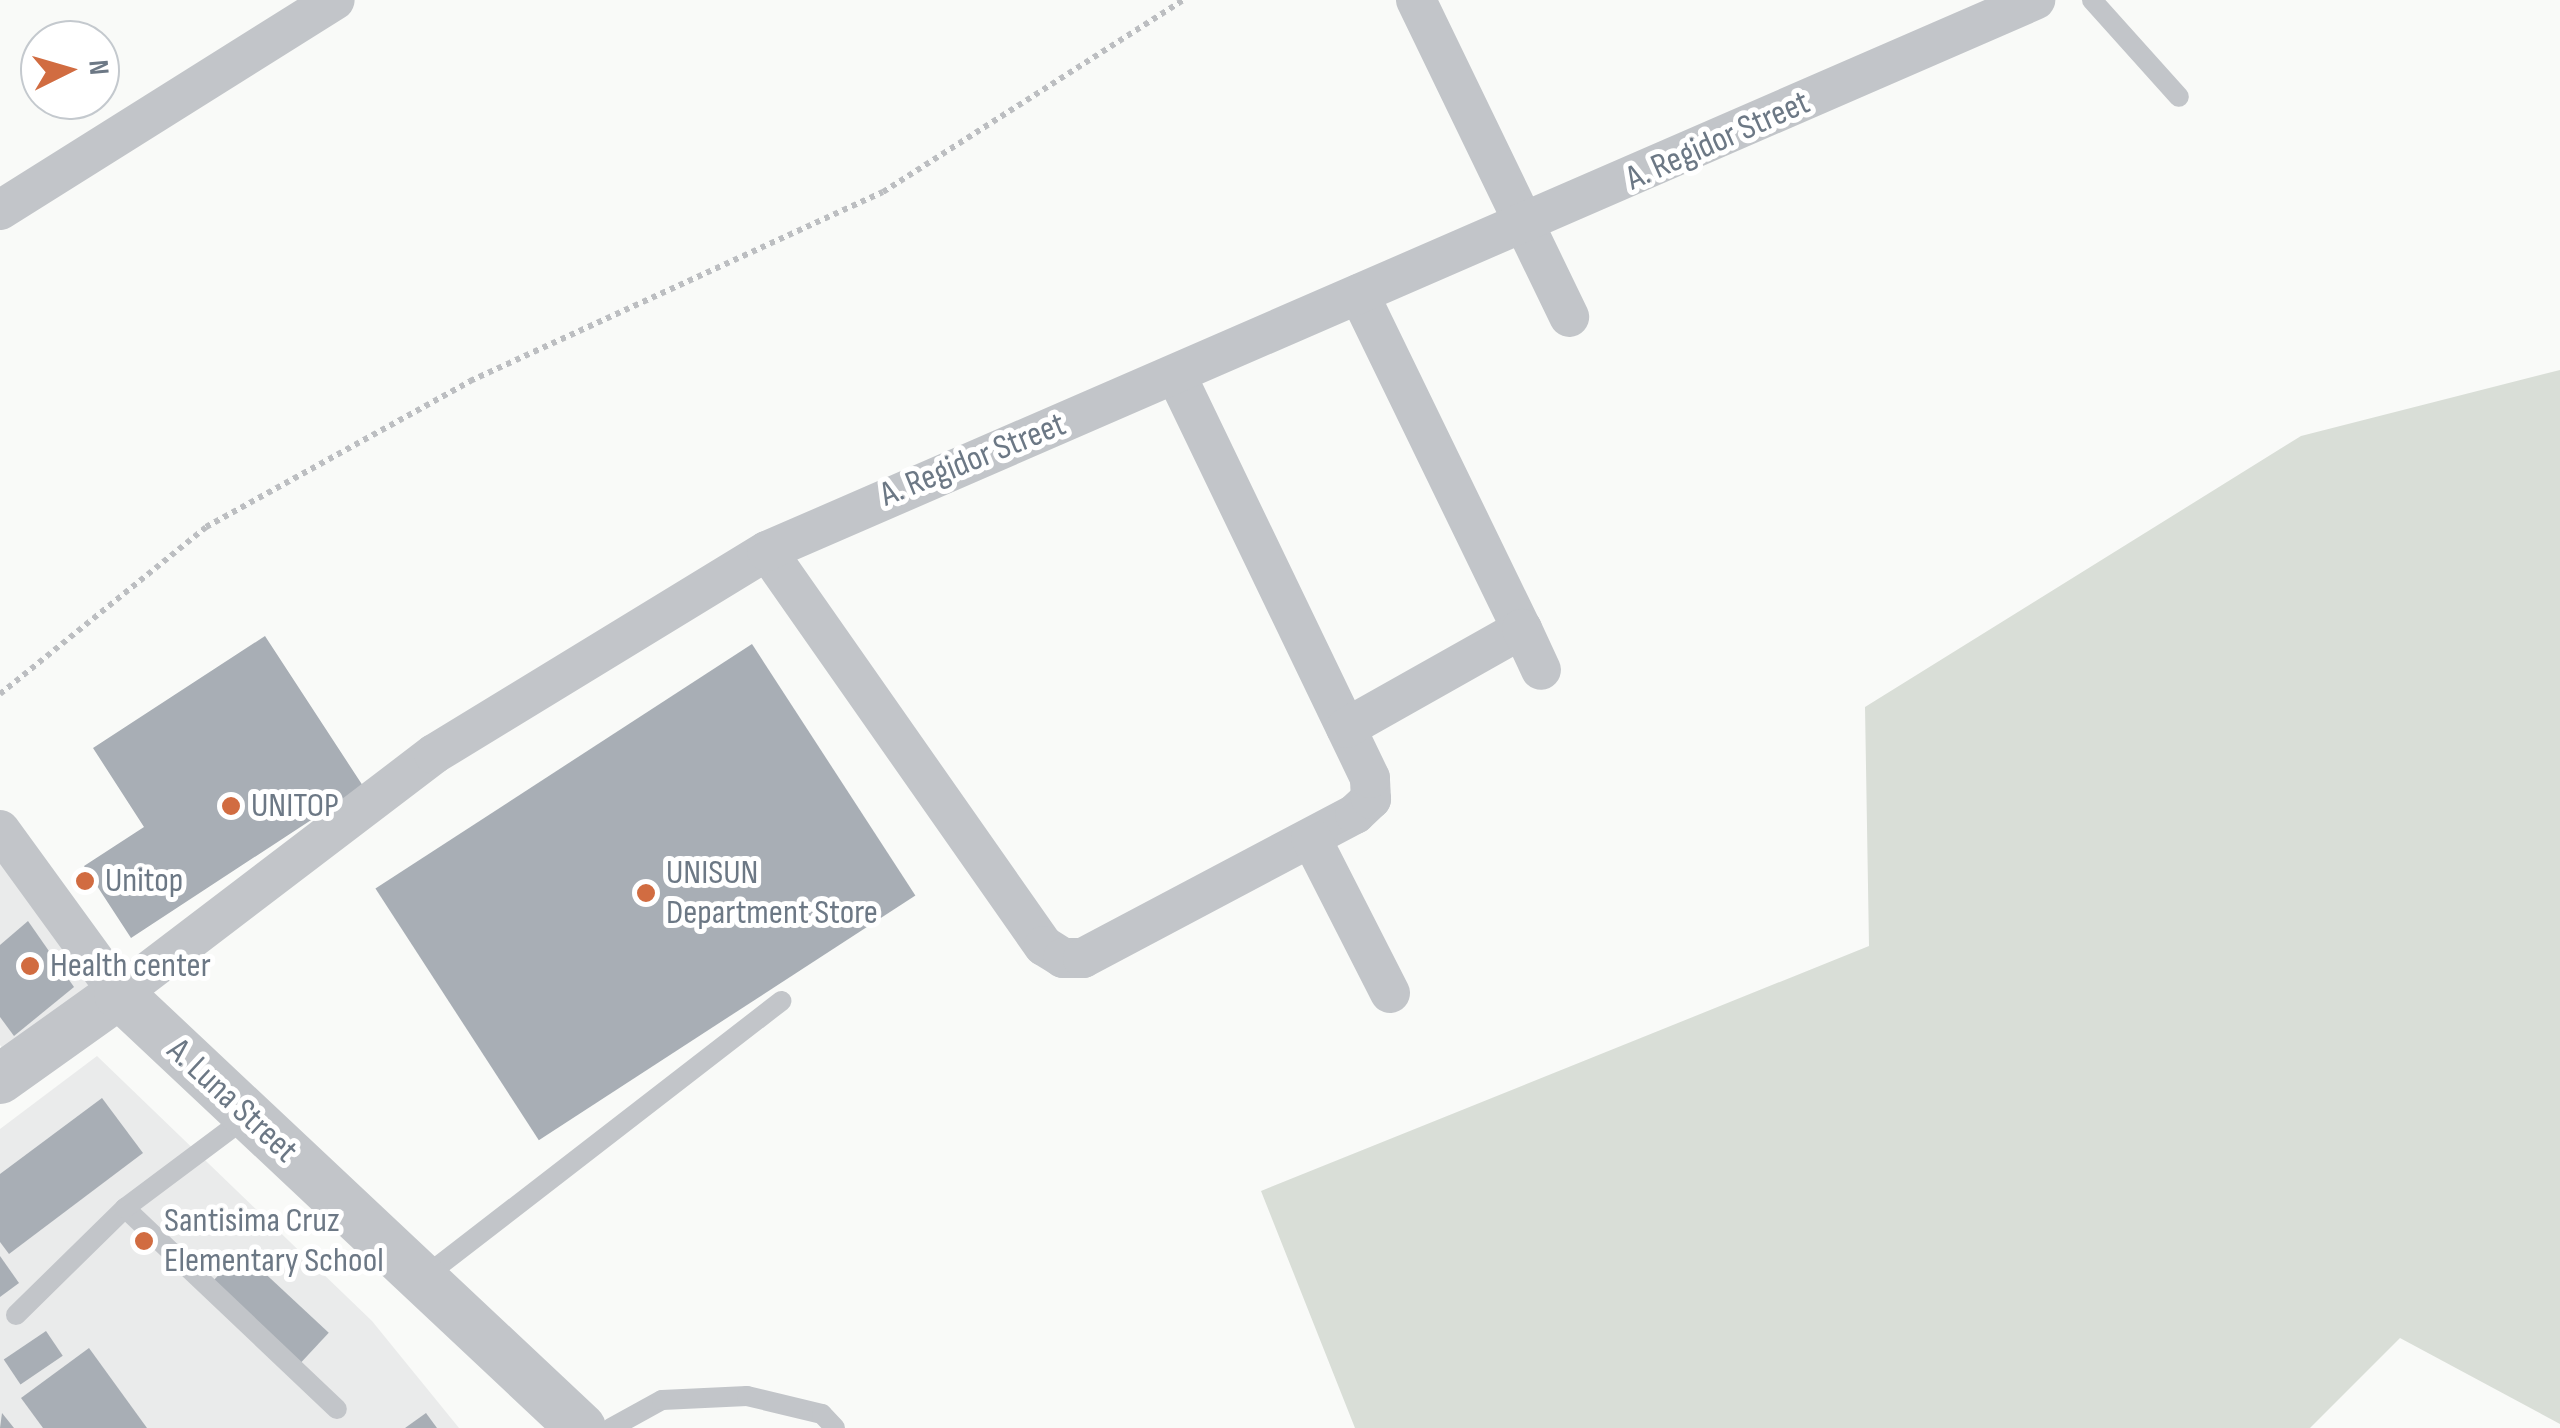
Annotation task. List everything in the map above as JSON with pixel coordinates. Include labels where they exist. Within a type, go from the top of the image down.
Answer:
[{"type":"street","points":[[0,210],[335,0]]},
{"type":"street","points":[[1416,0],[1569,318]]},
{"type":"street","name":"A. Regidor Street","points":[[0,1080],[434,754],[767,552],[879,498],[1177,377],[2036,0]]},
{"type":"street","points":[[1360,294],[1540,670]]},
{"type":"street","points":[[767,552],[1044,946],[1063,958],[1084,958],[1311,838],[1371,798],[1370,778],[1177,377]]},
{"type":"street","points":[[1346,728],[1522,628]]},
{"type":"street","name":"A. Luna Street","points":[[0,830],[119,994],[582,1428]]},
{"type":"street","points":[[1311,838],[1390,993]]},
{"type":"lane","points":[[2092,0],[2180,98]]},
{"type":"lane","points":[[420,1280],[782,1000]]},
{"type":"lane","points":[[16,1315],[124,1208],[248,1116]]},
{"type":"lane","points":[[124,1208],[338,1409]]},
{"type":"lane","points":[[611,1428],[662,1400],[747,1396],[822,1414],[835,1428]]},
{"type":"path","points":[[0,694],[206,527],[470,381],[883,192],[1183,0]]},
{"type":"shaded area","points":[[2560,370],[2560,1424],[2400,1338],[2310,1428],[1355,1428],[1261,1191],[1869,946],[1865,707],[2301,436]]},
{"type":"shaded area","points":[[0,858],[93,992],[9,1058],[0,1045]]},
{"type":"shaded area","name":"Santisima Cruz Elementary School","points":[[97,1056],[372,1321],[459,1428],[0,1428],[0,1129]]},
{"type":"building","name":"UNITOP","points":[[265,636],[363,786],[131,938],[84,866],[144,827],[93,748]]},
{"type":"building","name":"UNISUN Department Store","points":[[752,644],[915,896],[539,1140],[375,889]]},
{"type":"building","name":"Health center","points":[[28,921],[74,987],[14,1036],[0,1017],[0,945]]},
{"type":"building","points":[[102,1098],[143,1153],[9,1254],[0,1242],[0,1174]]},
{"type":"building","points":[[241,1251],[329,1333],[300,1364],[212,1282]]},
{"type":"building","points":[[0,1256],[19,1283],[0,1297]]},
{"type":"building","points":[[46,1331],[63,1356],[20,1384],[4,1360]]},
{"type":"building","points":[[89,1348],[147,1428],[43,1428],[21,1398]]},
{"type":"building","points":[[2,1413],[14,1428],[0,1428]]},
{"type":"building","points":[[426,1413],[437,1428],[405,1428]]},
{"type":"place","name":"UNITOP","points":[[231,806]]},
{"type":"place","name":"Unitop","points":[[85,881]]},
{"type":"place","name":"UNISUN Department Store","points":[[646,893]]},
{"type":"place","name":"Health center","points":[[30,966]]},
{"type":"place","name":"Santisima Cruz Elementary School","points":[[144,1241]]}]
